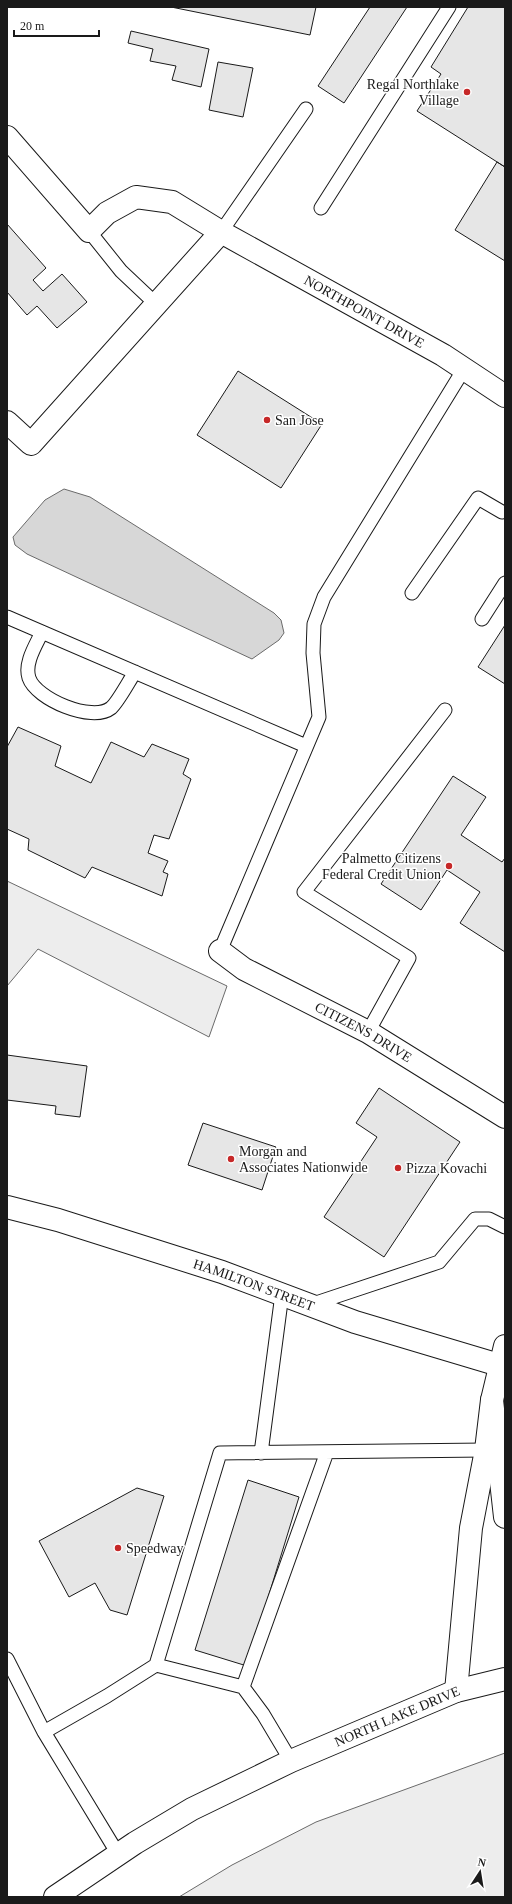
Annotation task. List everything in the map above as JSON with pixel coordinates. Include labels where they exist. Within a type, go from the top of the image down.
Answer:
[{"type":"street","points":[[7,137],[89,231]]},
{"type":"street","name":"NORTHPOINT DRIVE","points":[[89,231],[108,213],[136,197],[172,202],[221,232],[443,355],[505,396]]},
{"type":"street","points":[[7,422],[31,444],[221,232]]},
{"type":"street","name":"CITIZENS DRIVE","points":[[220,951],[244,969],[368,1032],[505,1117]]},
{"type":"street","name":"HAMILTON STREET","points":[[7,1207],[58,1220],[214,1270],[355,1322],[502,1356]]},
{"type":"street","name":"NORTH LAKE DRIVE","points":[[55,1897],[118,1854],[192,1809],[291,1761],[456,1690],[471,1528],[486,1450],[492,1400],[502,1356]]},
{"type":"street","points":[[492,1400],[505,1517]]},
{"type":"street","points":[[456,1690],[505,1679]]},
{"type":"lane","points":[[321,208],[449,7]]},
{"type":"lane","points":[[221,232],[306,109]]},
{"type":"lane","points":[[89,231],[120,271],[156,304]]},
{"type":"lane","points":[[220,951],[319,716],[314,653],[314,624],[324,597],[464,369]]},
{"type":"lane","points":[[412,593],[478,498],[504,511]]},
{"type":"lane","points":[[482,619],[505,583]]},
{"type":"lane","points":[[7,617],[306,746]]},
{"type":"lane","points":[[42,632],[28,665],[29,678],[36,690],[46,698],[86,713],[98,713],[111,708],[135,672]]},
{"type":"lane","points":[[368,1032],[409,958],[304,892],[445,710]]},
{"type":"lane","points":[[310,1305],[439,1262],[475,1219],[489,1219],[505,1227]]},
{"type":"lane","points":[[261,1453],[282,1294]]},
{"type":"lane","points":[[44,1732],[156,1665],[220,1453],[486,1450]]},
{"type":"lane","points":[[243,1687],[327,1452]]},
{"type":"lane","points":[[7,1659],[44,1732],[118,1854]]},
{"type":"lane","points":[[156,1665],[243,1687],[263,1714],[291,1761]]},
{"type":"shaded area","points":[[64,489],[90,497],[274,613],[281,620],[284,633],[279,640],[252,659],[27,554],[15,545],[13,537],[45,500]]},
{"type":"shaded area","points":[[7,881],[227,986],[209,1037],[38,949],[7,986]]},
{"type":"shaded area","points":[[505,1753],[505,1897],[179,1897],[232,1865],[316,1822]]},
{"type":"building","points":[[171,7],[316,7],[310,35]]},
{"type":"building","points":[[370,7],[407,7],[344,103],[318,86]]},
{"type":"building","name":"Regal Northlake Village","points":[[468,7],[505,7],[505,167],[417,111],[441,74],[431,67]]},
{"type":"building","points":[[131,31],[209,49],[201,87],[172,80],[176,66],[150,61],[153,49],[128,43]]},
{"type":"building","points":[[218,62],[253,68],[243,117],[209,110]]},
{"type":"building","points":[[497,162],[505,167],[505,261],[455,230]]},
{"type":"building","points":[[7,224],[46,268],[33,280],[43,291],[62,274],[87,302],[57,328],[37,306],[27,315],[7,292]]},
{"type":"building","points":[[238,371],[322,424],[281,488],[197,435]]},
{"type":"building","points":[[505,625],[505,684],[478,667]]},
{"type":"building","points":[[18,727],[61,746],[55,766],[91,783],[111,742],[144,757],[152,744],[189,759],[183,774],[191,779],[169,839],[154,835],[148,853],[168,861],[163,872],[168,874],[162,896],[92,867],[85,878],[28,850],[29,839],[7,829],[7,747]]},
{"type":"building","name":"Palmetto Citizens Federal Credit Union","points":[[453,776],[486,797],[461,835],[502,862],[505,858],[505,952],[460,923],[480,892],[447,870],[421,910],[381,884]]},
{"type":"building","points":[[7,1055],[87,1066],[80,1117],[55,1114],[56,1106],[7,1100]]},
{"type":"building","points":[[379,1088],[460,1142],[384,1257],[324,1217],[377,1137],[356,1123]]},
{"type":"building","points":[[203,1123],[276,1147],[262,1190],[188,1165]]},
{"type":"building","points":[[248,1480],[299,1497],[247,1666],[195,1650]]},
{"type":"building","points":[[137,1488],[164,1496],[127,1615],[110,1610],[95,1583],[69,1597],[39,1541]]},
{"type":"place","name":"Regal Northlake Village","points":[[467,92]]},
{"type":"place","name":"San Jose","points":[[267,420]]},
{"type":"place","name":"Palmetto Citizens Federal Credit Union","points":[[449,866]]},
{"type":"place","name":"Morgan and Associates Nationwide","points":[[231,1159]]},
{"type":"place","name":"Pizza Kovachi","points":[[398,1168]]},
{"type":"place","name":"Speedway","points":[[118,1548]]}]
